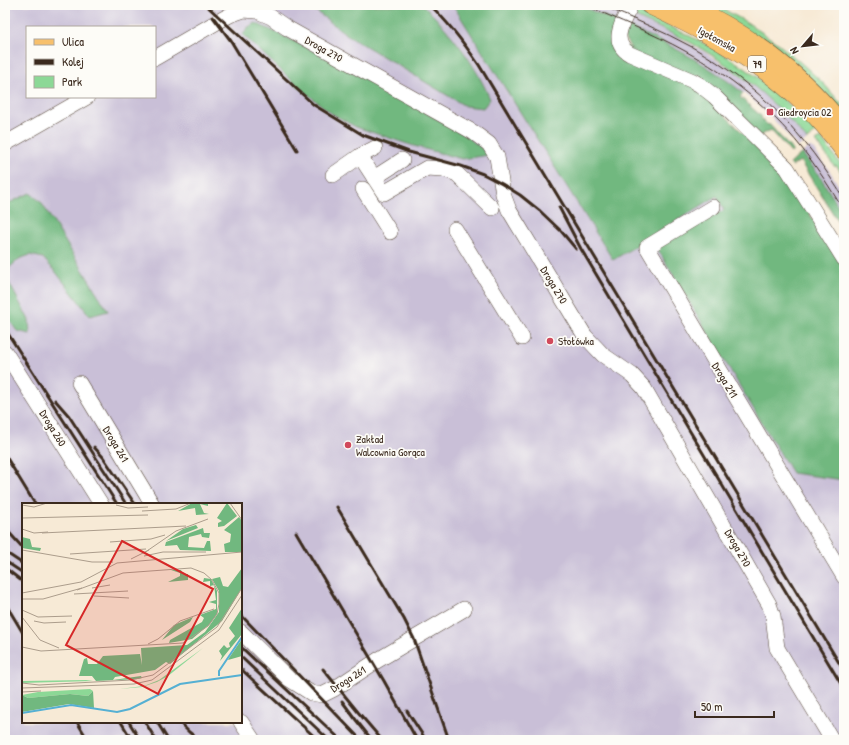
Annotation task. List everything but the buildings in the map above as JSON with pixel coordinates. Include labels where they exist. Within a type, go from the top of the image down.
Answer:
[{"type":"main road","name":"Igołomska","points":[[650,5],[716,38],[748,57],[778,80],[810,110],[827,128],[844,150]]},
{"type":"main road","name":"Igołomska","points":[[686,5],[716,20],[762,48],[794,74],[844,128]]},
{"type":"lane","points":[[631,5],[619,32],[619,41],[623,49],[630,54],[693,81],[714,96],[787,168],[844,259]]},
{"type":"lane","name":"Droga 270","points":[[156,57],[230,16],[244,10],[257,11],[271,17],[294,32],[473,132],[489,144],[497,157],[503,194],[509,210],[585,336],[603,354],[632,375],[644,388],[769,604],[773,616],[777,648],[832,740]]},
{"type":"lane","points":[[5,144],[85,98]]},
{"type":"lane","points":[[333,175],[360,156],[375,148]]},
{"type":"lane","points":[[360,156],[384,193],[427,168],[443,169],[457,174],[492,208]]},
{"type":"lane","points":[[374,178],[402,160]]},
{"type":"lane","points":[[363,188],[390,232]]},
{"type":"lane","name":"Droga 211","points":[[713,207],[648,247],[844,577]]},
{"type":"lane","points":[[455,229],[522,338]]},
{"type":"lane","name":"Droga 260","points":[[5,352],[100,503]]},
{"type":"lane","name":"Droga 261","points":[[79,383],[151,503]]},
{"type":"lane","name":"Droga 261","points":[[242,633],[289,679],[311,693],[322,695],[334,689],[378,660],[464,610]]},
{"type":"lane","points":[[242,723],[253,740]]},
{"type":"shaded area","points":[[5,5],[493,5],[844,277],[844,740],[5,740]]},
{"type":"shaded area","points":[[579,5],[608,5],[674,35],[703,51],[735,72],[763,94],[784,114],[807,140],[798,147],[773,119],[752,99],[688,55]]},
{"type":"shaded area","points":[[811,146],[831,173],[844,195],[844,216],[821,178],[802,153]]},
{"type":"green space","points":[[308,5],[423,5],[453,37],[470,61],[490,99],[483,108],[465,106],[346,34]]},
{"type":"green space","points":[[453,5],[579,5],[618,22],[613,38],[695,86],[785,174],[844,269],[844,480],[792,473],[657,248],[724,210],[717,196],[613,260]]},
{"type":"green space","points":[[701,5],[716,5],[748,23],[776,42],[824,84],[844,107],[844,117]]},
{"type":"green space","points":[[633,10],[695,39],[743,67],[776,92],[816,132],[807,140],[766,96],[735,71],[684,39],[633,16]]},
{"type":"green space","points":[[255,23],[311,50],[437,119],[460,132],[489,155],[462,159],[414,146],[356,127],[331,113],[301,89],[243,35],[247,28]]},
{"type":"green space","points":[[629,27],[680,51],[709,68],[730,83],[743,93],[740,97],[762,117],[761,118],[768,125],[769,124],[793,151],[791,153],[771,130],[760,136],[716,93],[634,52],[624,38]]},
{"type":"green space","points":[[821,138],[844,169],[844,181],[837,166],[835,167],[816,141]]},
{"type":"green space","points":[[802,153],[821,178],[844,216],[844,231],[800,161],[792,166],[790,164]]},
{"type":"green space","points":[[30,193],[41,202],[108,311],[90,316],[43,258],[30,255],[19,259],[9,268],[8,281],[29,320],[30,334],[17,331],[5,314],[5,205]]},
{"type":"tram line","points":[[585,5],[673,44],[701,60],[748,93],[776,119],[801,147],[824,178],[844,211]]},
{"type":"tram line","points":[[601,5],[681,41],[739,78],[759,95],[796,132],[829,175],[844,199]]},
{"type":"railway","points":[[206,5],[314,105],[363,135],[409,152],[461,166],[483,174],[502,184],[520,195],[540,211],[561,231],[576,249]]},
{"type":"railway","points":[[430,5],[444,19],[479,65],[844,671]]},
{"type":"railway","points":[[213,17],[231,41],[297,150]]},
{"type":"railway","points":[[559,207],[581,249],[844,689]]},
{"type":"railway","points":[[5,329],[116,503]]},
{"type":"railway","points":[[55,400],[69,416],[125,503]]},
{"type":"railway","points":[[94,447],[103,457],[134,503]]},
{"type":"railway","points":[[5,455],[34,503]]},
{"type":"railway","points":[[337,507],[404,619],[414,639],[449,740]]},
{"type":"railway","points":[[5,528],[22,547]]},
{"type":"railway","points":[[296,532],[417,740]]},
{"type":"railway","points":[[5,552],[22,563]]},
{"type":"railway","points":[[5,561],[22,572]]},
{"type":"railway","points":[[5,568],[22,581]]},
{"type":"railway","points":[[5,603],[22,631]]},
{"type":"railway","points":[[242,616],[361,740]]},
{"type":"railway","points":[[242,648],[341,740]]},
{"type":"railway","points":[[242,658],[329,740]]},
{"type":"railway","points":[[323,669],[382,740]]},
{"type":"railway","points":[[242,670],[318,740]]},
{"type":"railway","points":[[342,701],[372,740]]},
{"type":"railway","points":[[407,711],[426,740]]},
{"type":"railway","points":[[78,723],[88,740]]},
{"type":"railway","points":[[122,723],[132,740]]},
{"type":"railway","points":[[130,723],[140,740]]},
{"type":"railway","points":[[146,723],[156,740]]},
{"type":"railway","points":[[158,723],[168,740]]},
{"type":"railway","points":[[180,723],[199,740]]},
{"type":"place","name":"Giedroycia 02","points":[[770,112]]},
{"type":"place","name":"Stołówka","points":[[550,341]]},
{"type":"place","name":"Zakład Walcownia Gorąca","points":[[348,445]]}]
